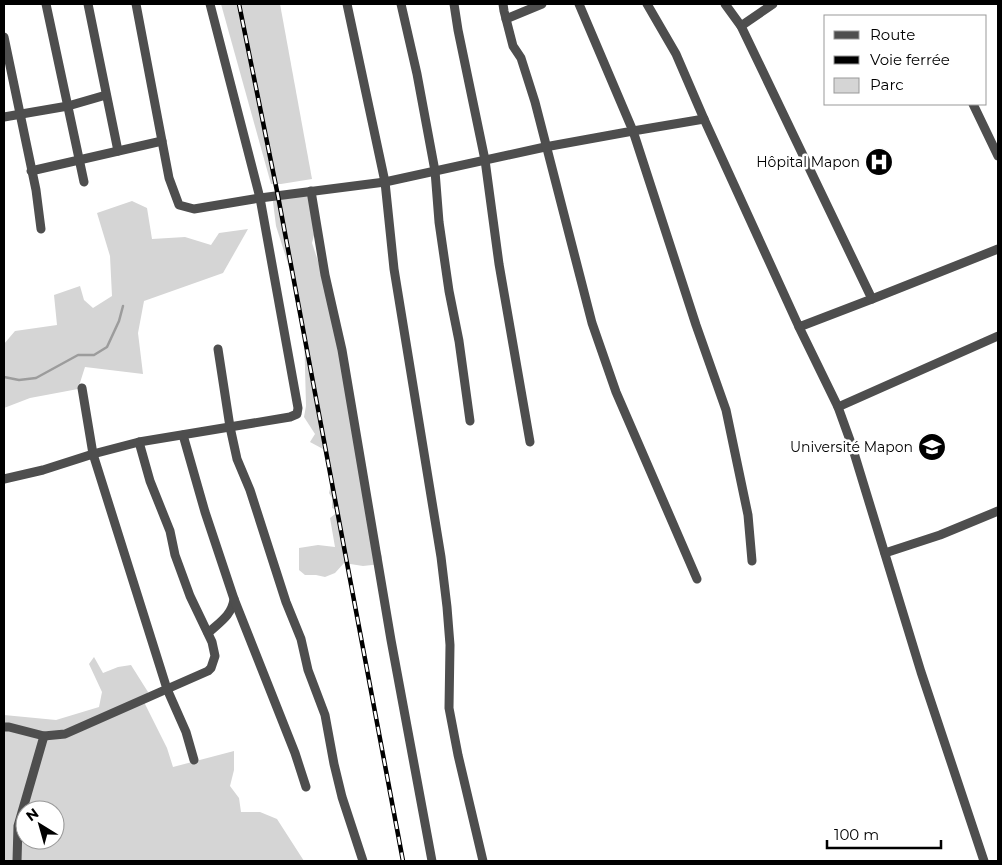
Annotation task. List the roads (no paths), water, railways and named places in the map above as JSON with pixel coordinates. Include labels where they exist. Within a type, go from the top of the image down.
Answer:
[{"type":"street","points":[[46,4],[84,182]]},
{"type":"street","points":[[88,4],[118,151]]},
{"type":"street","points":[[136,4],[169,178],[179,205],[194,209],[260,198],[385,182],[546,147],[704,119]]},
{"type":"street","points":[[4,479],[43,470],[139,442],[290,418],[297,414],[298,408],[260,198],[210,4]]},
{"type":"street","points":[[347,4],[385,182],[394,269],[412,374],[447,607],[450,658],[449,708],[483,861]]},
{"type":"street","points":[[401,4],[417,74],[435,171],[439,222],[470,421]]},
{"type":"street","points":[[454,4],[485,160],[500,264],[530,442]]},
{"type":"street","points":[[503,4],[513,46],[521,58],[535,102],[595,332],[616,392],[697,579]]},
{"type":"street","points":[[506,19],[542,4]]},
{"type":"street","points":[[579,4],[633,131],[696,325],[726,410],[748,515],[752,561]]},
{"type":"street","points":[[647,4],[676,54],[799,327],[838,406],[867,492],[921,672],[984,861]]},
{"type":"street","points":[[726,4],[741,26],[872,300]]},
{"type":"street","points":[[741,26],[773,4]]},
{"type":"street","points":[[4,36],[36,190],[41,229]]},
{"type":"street","points":[[4,117],[68,106],[106,95]]},
{"type":"street","points":[[973,105],[998,156]]},
{"type":"street","points":[[31,171],[162,141]]},
{"type":"street","points":[[311,191],[325,275],[344,360],[391,640],[432,861]]},
{"type":"street","points":[[799,327],[872,300],[998,249]]},
{"type":"street","points":[[838,406],[998,336]]},
{"type":"street","points":[[218,349],[230,428],[237,459],[250,490],[286,602],[301,639],[308,670],[325,715],[338,782],[363,861]]},
{"type":"street","points":[[82,388],[93,454],[167,689],[186,732],[194,760]]},
{"type":"street","points":[[183,435],[205,512],[234,599],[296,753],[306,787]]},
{"type":"street","points":[[4,727],[44,736],[65,734],[205,673],[211,668],[215,654],[175,555],[170,531],[150,480],[139,442]]},
{"type":"street","points":[[885,553],[940,536],[998,511]]},
{"type":"street","points":[[208,633],[230,613],[233,608],[234,599]]},
{"type":"street","points":[[17,861],[18,826],[44,736]]},
{"type":"waterway","points":[[4,377],[19,380],[36,378],[78,355],[94,355],[107,347],[119,321],[123,306]]},
{"type":"railway","points":[[239,4],[278,196],[403,861]]},
{"type":"place","name":"Hôpital Mapon","points":[[879,162]]},
{"type":"place","name":"Université Mapon","points":[[932,447]]}]
